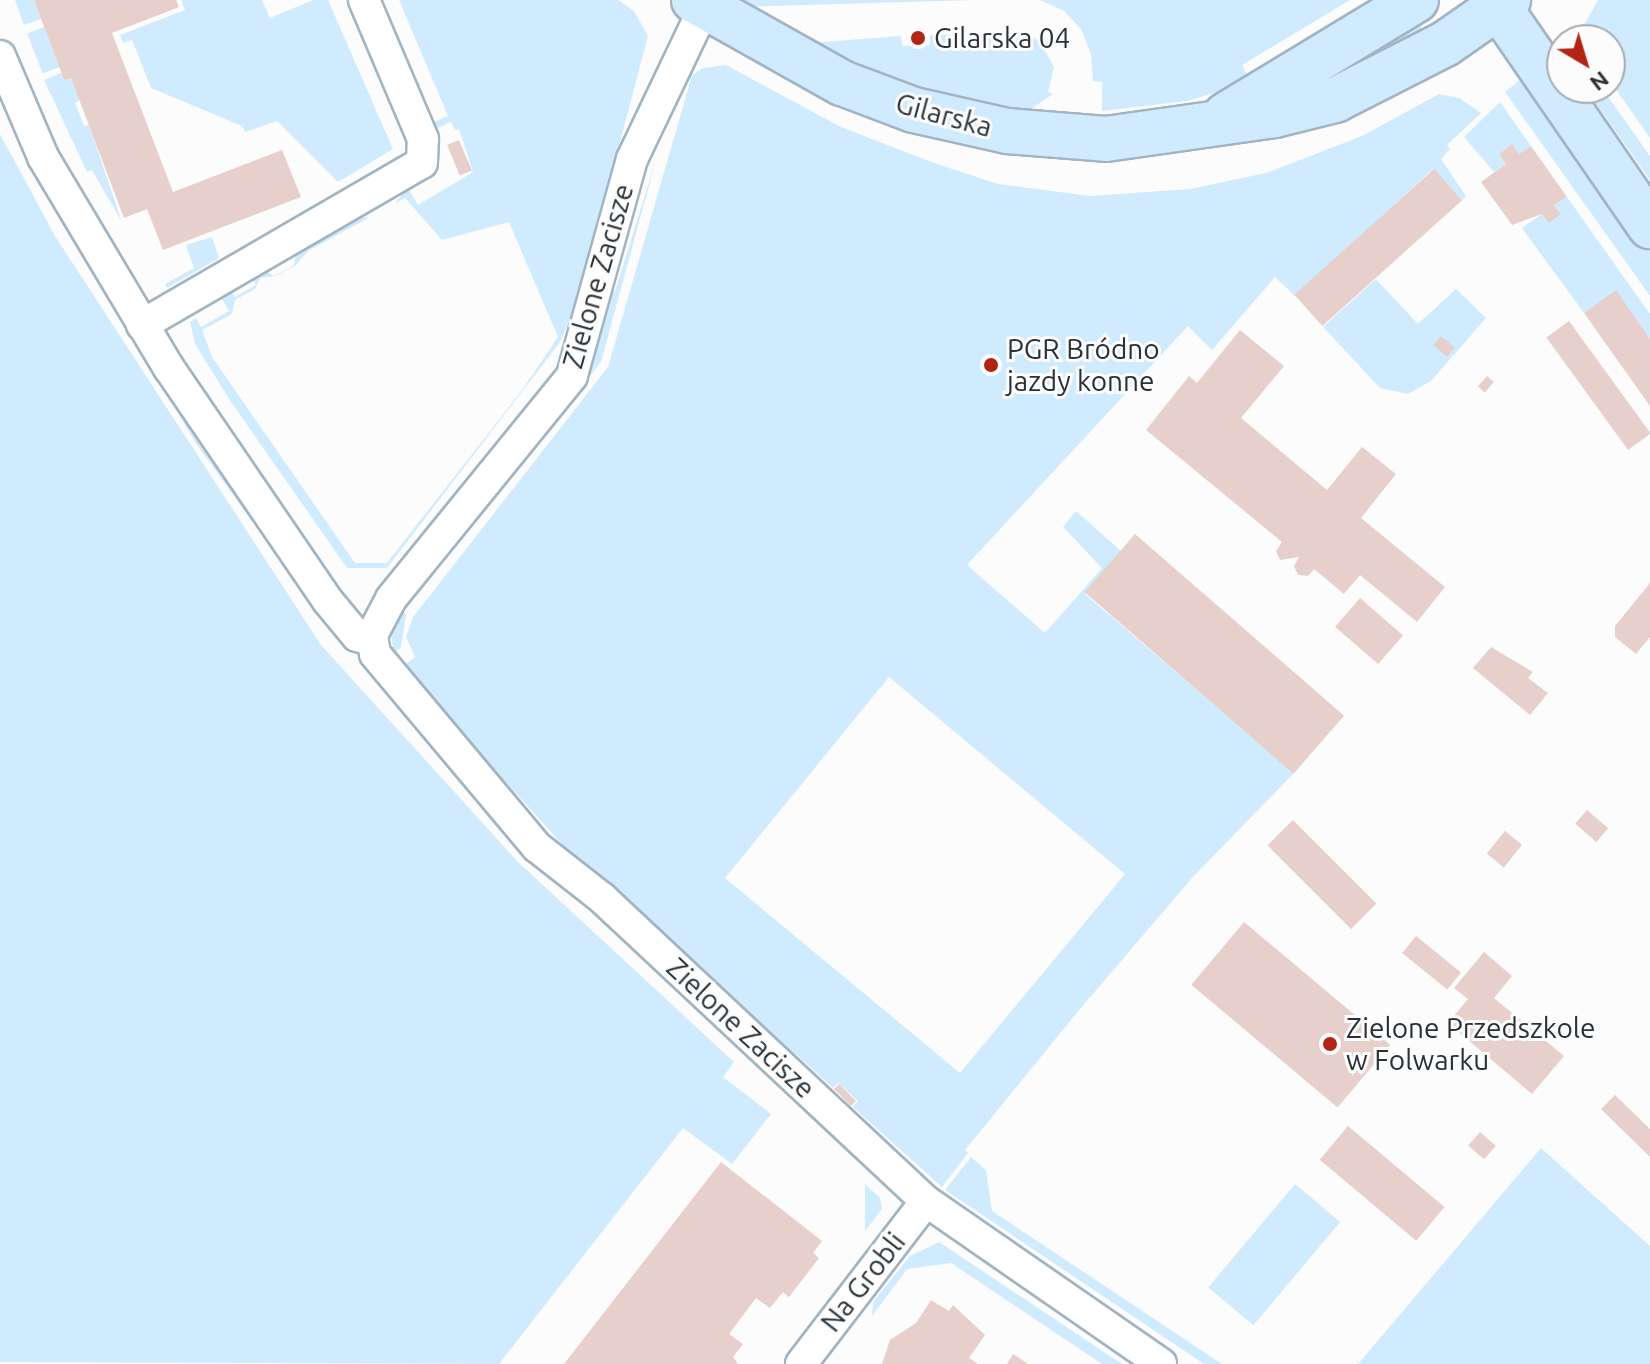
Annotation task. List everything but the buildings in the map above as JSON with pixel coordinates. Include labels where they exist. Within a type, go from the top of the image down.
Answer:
[{"type":"street","points":[[142,325],[422,163],[423,139],[364,0]]},
{"type":"street","name":"Gilarska","points":[[1217,121],[1416,0]]},
{"type":"street","name":"Zielone Zacisze","points":[[699,3],[632,159],[572,376],[391,599],[372,640],[378,662],[537,847],[602,898],[926,1201],[1161,1364]]},
{"type":"street","name":"Gilarska","points":[[699,3],[842,83],[964,125],[1106,139],[1275,115],[1335,100],[1445,44],[1501,3]]},
{"type":"street","points":[[1501,3],[1650,226]]},
{"type":"street","name":"Zielone Zacisze","points":[[0,56],[43,157],[142,325],[273,526],[352,631],[372,640]]},
{"type":"street","name":"Na Grobli","points":[[801,1364],[926,1201]]},
{"type":"shaded area","points":[[15,0],[34,0],[41,19],[24,25]]},
{"type":"shaded area","points":[[181,0],[262,0],[270,18],[313,0],[328,0],[393,149],[338,182],[277,121],[245,132],[242,126],[151,88],[132,40],[123,43],[120,35],[185,10]]},
{"type":"shaded area","points":[[399,0],[618,0],[634,11],[648,36],[578,302],[560,342],[387,568],[347,568],[231,402],[195,344],[190,322],[196,318],[201,327],[229,311],[219,294],[229,288],[235,297],[256,285],[251,276],[265,270],[274,276],[294,265],[297,250],[353,219],[370,217],[308,251],[296,265],[275,276],[260,278],[255,289],[235,300],[232,314],[202,330],[212,357],[355,563],[387,563],[523,389],[558,337],[509,222],[442,240],[405,198],[395,203],[408,188],[418,205],[473,172],[459,129],[455,130],[451,122],[435,129],[432,123],[448,116]]},
{"type":"shaded area","points":[[728,0],[975,0],[740,7]]},
{"type":"shaded area","points":[[1040,0],[1350,0],[1242,65],[1247,75],[1221,91],[1187,101],[1102,111],[1102,82],[1093,81],[1091,54],[1081,29],[1064,11]]},
{"type":"shaded area","points":[[1598,0],[1650,0],[1650,138],[1626,104],[1626,24],[1585,24]]},
{"type":"shaded area","points":[[1416,18],[1427,38],[1367,71],[1302,88]]},
{"type":"shaded area","points":[[44,27],[59,67],[43,74],[27,33]]},
{"type":"shaded area","points":[[1022,32],[1040,41],[1054,67],[1048,92],[1053,94],[1025,113],[893,85],[809,43],[901,36],[902,46],[930,45],[930,35]]},
{"type":"shaded area","points":[[726,65],[841,127],[934,163],[998,184],[1090,196],[1190,189],[1266,173],[1362,136],[1439,94],[1459,98],[1481,113],[1447,145],[1450,149],[1441,159],[1466,196],[1462,200],[1433,169],[1295,296],[1275,277],[1212,350],[1188,326],[967,565],[1045,633],[1102,568],[1063,527],[1076,511],[1121,551],[1085,594],[1294,773],[1192,878],[1075,1015],[965,1150],[968,1153],[942,1187],[853,1107],[858,1101],[838,1083],[833,1088],[796,1054],[789,1061],[579,863],[402,667],[415,657],[406,637],[413,617],[608,367],[692,75],[703,68]],"holes":[[[889,677],[1125,874],[960,1073],[725,878]]]},
{"type":"shaded area","points":[[61,73],[64,80],[71,78],[80,100],[75,103],[84,126],[89,125],[122,222],[92,170],[87,172],[44,80]]},
{"type":"shaded area","points":[[1525,76],[1650,252],[1650,296],[1505,92]]},
{"type":"shaded area","points":[[1500,102],[1531,146],[1519,154],[1511,145],[1499,154],[1506,164],[1494,172],[1464,137]]},
{"type":"shaded area","points":[[1596,104],[1613,104],[1650,156],[1650,180]]},
{"type":"shaded area","points":[[0,134],[55,236],[321,645],[518,862],[734,1062],[723,1077],[771,1114],[732,1164],[683,1128],[499,1364],[0,1362]]},
{"type":"shaded area","points":[[656,160],[601,362],[415,597],[410,593],[568,393],[607,295],[615,291]]},
{"type":"shaded area","points":[[1567,197],[1650,314],[1650,339],[1616,291],[1584,313],[1522,228],[1542,214],[1549,223],[1561,214],[1554,205]]},
{"type":"shaded area","points":[[212,237],[219,258],[167,288],[165,284],[194,268],[186,245]]},
{"type":"shaded area","points":[[1376,279],[1418,324],[1456,289],[1486,318],[1431,381],[1408,394],[1380,388],[1323,327]]},
{"type":"shaded area","points":[[147,360],[197,441],[312,604],[195,442]]},
{"type":"shaded area","points":[[400,606],[406,615],[401,647],[394,654],[390,627]]},
{"type":"shaded area","points":[[1541,1148],[1650,1246],[1650,1364],[1358,1364]]},
{"type":"shaded area","points":[[971,1157],[986,1170],[992,1211],[1222,1364],[1204,1364],[945,1190]]},
{"type":"shaded area","points":[[865,1184],[880,1198],[882,1209],[865,1231]]},
{"type":"shaded area","points":[[1295,1184],[1340,1222],[1253,1325],[1208,1287]]},
{"type":"shaded area","points":[[939,1242],[1122,1364],[1102,1364],[951,1263],[907,1269],[872,1316],[873,1302],[910,1256]]},
{"type":"place","name":"Gilarska 04","points":[[918,38]]},
{"type":"place","name":"PGR Bródno jazdy konne","points":[[991,365]]},
{"type":"place","name":"Zielone Przedszkole w Folwarku","points":[[1330,1044]]}]
